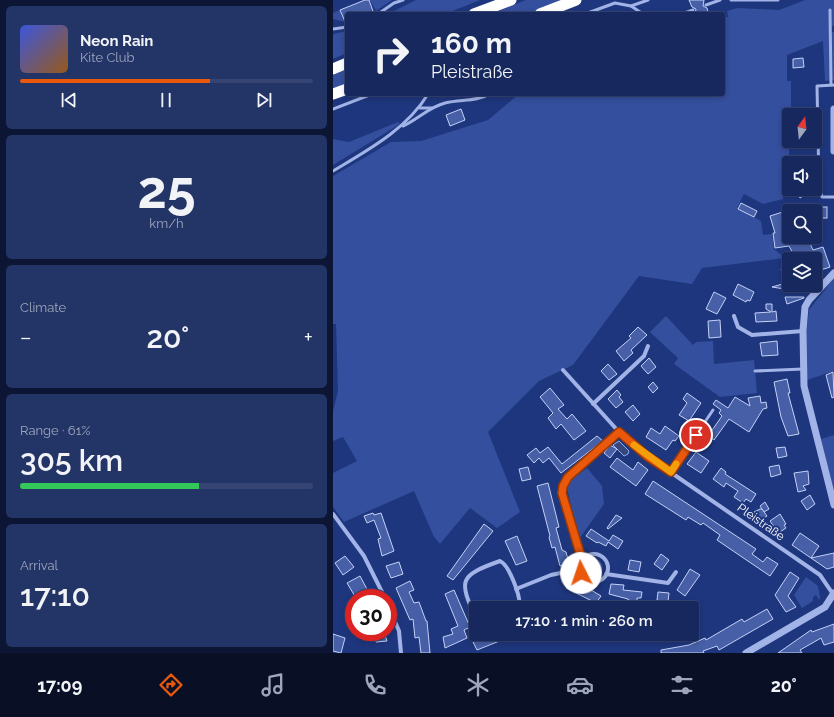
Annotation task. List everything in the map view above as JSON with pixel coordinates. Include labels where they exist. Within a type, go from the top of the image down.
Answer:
[{"type":"highway","points":[[479,12],[499,3],[511,0]]},
{"type":"highway","points":[[545,12],[576,0]]},
{"type":"highway","points":[[333,69],[345,64]]},
{"type":"highway","points":[[333,94],[345,90]]},
{"type":"street","points":[[834,109],[834,151]]},
{"type":"street","points":[[834,273],[809,300],[805,307],[803,331],[804,386],[834,505]]},
{"type":"street","points":[[734,316],[737,327],[752,335],[803,331]]},
{"type":"street","points":[[593,404],[644,356],[648,346]]},
{"type":"street","name":"Pleistraße","points":[[563,370],[619,432],[647,456],[819,575],[829,585],[834,593]]},
{"type":"street","points":[[582,560],[589,555],[598,555],[605,561],[607,570],[606,574],[600,580],[591,581],[583,577],[580,569],[582,560],[562,493],[563,486],[568,477],[619,432]]},
{"type":"street","points":[[333,514],[364,556],[380,589]]},
{"type":"street","points":[[469,601],[464,588],[465,582],[474,570],[500,561],[506,565],[521,601]]},
{"type":"street","points":[[516,589],[551,576],[580,569]]},
{"type":"street","points":[[606,574],[668,583],[676,572]]},
{"type":"street","points":[[746,653],[825,607],[834,593]]},
{"type":"street","points":[[397,626],[399,631],[401,653]]},
{"type":"lane","points":[[381,12],[394,3],[403,0]]},
{"type":"lane","points":[[631,6],[648,0]]},
{"type":"lane","points":[[706,5],[720,0]]},
{"type":"lane","points":[[731,0],[778,0]]},
{"type":"lane","points":[[590,12],[615,3],[631,6],[640,12]]},
{"type":"lane","points":[[688,12],[693,10]]},
{"type":"lane","points":[[830,10],[832,29],[833,85],[817,86],[818,169],[822,197],[834,197]]},
{"type":"lane","points":[[333,29],[345,27]]},
{"type":"lane","points":[[333,109],[367,96]]},
{"type":"lane","points":[[398,129],[420,108],[427,96]]},
{"type":"lane","points":[[333,171],[433,108],[462,99],[479,100],[486,96]]},
{"type":"lane","points":[[420,108],[433,108]]},
{"type":"lane","points":[[755,371],[803,369]]},
{"type":"lane","points":[[671,472],[713,410]]},
{"type":"shaded area","points":[[370,0],[392,0],[376,11]]},
{"type":"shaded area","points":[[416,0],[480,0],[450,12],[392,12]]},
{"type":"shaded area","points":[[526,0],[567,0],[536,12],[496,12]]},
{"type":"shaded area","points":[[805,0],[834,0],[834,26],[829,26],[829,32],[834,32],[834,80],[825,81],[823,41],[787,55],[787,81],[791,81],[791,108],[782,108],[782,148],[789,148],[789,156],[782,156],[783,199],[763,204],[744,194],[737,208],[761,221],[763,235],[772,234],[774,249],[782,256],[782,258],[702,268],[692,284],[639,276],[573,365],[539,381],[488,432],[520,512],[497,528],[470,508],[440,544],[434,537],[414,491],[344,522],[333,507],[333,473],[357,461],[343,437],[333,441],[333,411],[338,391],[336,324],[333,324],[333,176],[391,142],[421,141],[488,120],[517,96],[725,96],[725,18],[728,17],[727,11],[737,8],[779,10]]},
{"type":"shaded area","points":[[340,10],[345,22],[333,19],[333,13]]},
{"type":"shaded area","points":[[345,31],[345,54],[333,59],[333,34]]},
{"type":"shaded area","points":[[345,70],[345,86],[333,90],[333,75]]},
{"type":"shaded area","points":[[398,122],[400,124],[333,165],[333,139],[349,142]]},
{"type":"shaded area","points":[[834,278],[834,371],[807,380],[806,336],[809,310]]},
{"type":"shaded area","points":[[666,316],[693,345],[696,342],[713,341],[714,364],[754,360],[757,393],[720,397],[674,364],[678,358],[650,332]]},
{"type":"shaded area","points":[[834,435],[834,494],[821,439]]},
{"type":"shaded area","points":[[619,441],[629,451],[628,454],[624,456],[613,445]]},
{"type":"shaded area","points":[[587,468],[602,486],[604,504],[579,539],[567,488],[570,481]]},
{"type":"shaded area","points":[[593,558],[600,561],[603,568],[600,575],[593,578],[586,575],[583,568],[586,561]]},
{"type":"shaded area","points":[[806,577],[818,586],[820,598],[819,600],[816,595],[813,597],[813,601],[802,608],[794,595]]},
{"type":"building","points":[[365,0],[369,0],[373,11],[345,12],[345,22],[340,10]]},
{"type":"building","points":[[689,0],[704,0],[703,6],[707,8],[708,12],[695,12],[696,9],[692,7]]},
{"type":"building","points":[[803,58],[804,67],[793,68],[793,59]]},
{"type":"building","points":[[461,109],[465,120],[450,126],[446,115]]},
{"type":"building","points":[[741,203],[757,211],[754,217],[738,209]]},
{"type":"building","points":[[822,207],[827,207],[827,218],[822,218]]},
{"type":"building","points":[[782,212],[782,244],[810,244],[813,250],[823,247],[830,267],[822,270],[822,252],[792,252],[789,246],[775,248],[773,233],[775,233],[770,216]]},
{"type":"building","points":[[738,284],[754,292],[750,301],[747,300],[746,302],[733,295]]},
{"type":"building","points":[[782,284],[782,289],[772,287]]},
{"type":"building","points":[[714,292],[726,298],[717,314],[706,309]]},
{"type":"building","points":[[785,297],[804,297],[804,298],[787,304]]},
{"type":"building","points":[[766,304],[772,304],[772,312],[776,311],[777,321],[756,322],[755,313],[771,312],[766,309]]},
{"type":"building","points":[[720,320],[721,337],[709,338],[708,321]]},
{"type":"building","points":[[638,327],[647,335],[631,350],[633,353],[624,361],[616,351],[631,338],[629,336]]},
{"type":"building","points":[[777,341],[778,355],[762,356],[760,343]]},
{"type":"building","points":[[649,358],[656,367],[648,374],[641,366]]},
{"type":"building","points":[[608,364],[617,374],[609,380],[601,371]]},
{"type":"building","points":[[833,372],[834,397],[832,398],[826,375]]},
{"type":"building","points":[[787,379],[790,393],[788,393],[799,434],[788,436],[781,417],[774,382]]},
{"type":"building","points":[[653,382],[658,388],[653,393],[648,387]]},
{"type":"building","points":[[550,388],[564,405],[558,409],[567,419],[572,414],[586,431],[574,440],[561,424],[556,429],[548,418],[553,413],[540,397]]},
{"type":"building","points":[[617,390],[621,395],[619,397],[623,402],[616,408],[608,399]]},
{"type":"building","points":[[687,393],[701,403],[689,421],[679,415],[687,403],[683,399]]},
{"type":"building","points":[[760,396],[761,403],[766,402],[767,408],[763,409],[749,432],[729,419],[714,440],[708,436],[722,416],[719,413],[721,410],[713,404],[716,400],[728,408],[735,397],[750,406],[748,398]]},
{"type":"building","points":[[633,405],[640,414],[633,421],[625,412]]},
{"type":"building","points":[[665,426],[679,436],[675,441],[673,440],[666,450],[646,437],[651,428],[660,434]]},
{"type":"building","points":[[597,436],[603,441],[561,473],[549,458],[543,463],[539,458],[534,463],[527,455],[536,448],[540,453],[548,447],[562,464]]},
{"type":"building","points":[[610,445],[617,449],[610,458],[604,453]]},
{"type":"building","points":[[785,447],[787,456],[778,458],[776,448]]},
{"type":"building","points":[[696,452],[709,461],[701,473],[687,464]]},
{"type":"building","points":[[617,458],[633,470],[638,462],[648,470],[636,486],[610,467]]},
{"type":"building","points":[[779,465],[781,474],[771,477],[769,467]]},
{"type":"building","points":[[528,467],[531,479],[522,481],[519,469]]},
{"type":"building","points":[[721,468],[726,472],[725,474],[756,494],[751,502],[746,499],[743,503],[734,497],[738,491],[726,483],[724,487],[713,479]]},
{"type":"building","points":[[808,471],[809,484],[803,486],[806,490],[798,492],[794,473]]},
{"type":"building","points":[[653,481],[756,549],[752,554],[763,562],[767,557],[778,564],[770,576],[717,540],[720,535],[703,523],[701,525],[688,517],[686,520],[645,494]]},
{"type":"building","points":[[548,483],[559,527],[556,528],[562,550],[566,552],[569,563],[560,566],[555,547],[552,548],[537,486]]},
{"type":"building","points":[[810,495],[815,504],[807,510],[801,501]]},
{"type":"building","points":[[765,502],[769,509],[764,512],[760,506]]},
{"type":"building","points":[[762,509],[767,516],[759,521],[754,512]]},
{"type":"building","points":[[373,513],[374,515],[381,513],[394,551],[382,556],[378,539],[381,538],[374,520],[367,523],[364,516]]},
{"type":"building","points":[[780,514],[786,524],[784,525],[786,528],[780,532],[778,529],[776,530],[770,521]]},
{"type":"building","points":[[616,515],[622,518],[608,529],[607,528]]},
{"type":"building","points":[[484,524],[493,531],[453,580],[447,576]]},
{"type":"building","points":[[591,529],[609,541],[613,535],[623,541],[618,549],[608,542],[606,546],[598,542],[597,543],[586,536]]},
{"type":"building","points":[[800,533],[819,546],[811,558],[834,553],[834,567],[827,569],[792,545]]},
{"type":"building","points":[[517,536],[527,561],[516,565],[505,541]]},
{"type":"building","points":[[661,554],[669,560],[662,570],[654,564]]},
{"type":"building","points":[[345,556],[354,567],[343,575],[335,563]]},
{"type":"building","points":[[630,560],[641,562],[639,572],[628,570]]},
{"type":"building","points":[[399,562],[403,574],[391,578],[386,566]]},
{"type":"building","points":[[690,569],[700,575],[685,596],[677,590]]},
{"type":"building","points":[[790,572],[799,578],[788,596],[796,607],[786,612],[775,595]]},
{"type":"building","points":[[360,576],[367,589],[351,589],[347,583]]},
{"type":"building","points":[[573,579],[601,596],[597,601],[592,601],[566,588]]},
{"type":"building","points":[[410,581],[414,590],[409,592],[414,603],[419,602],[427,621],[430,653],[421,653],[419,637],[415,638],[413,619],[410,620],[396,588]]},
{"type":"building","points":[[611,584],[624,585],[623,590],[642,592],[641,598],[637,598],[637,601],[628,600],[609,594]]},
{"type":"building","points":[[454,590],[469,628],[464,630],[467,638],[445,648],[443,637],[453,634],[451,629],[458,626],[445,594]]},
{"type":"building","points":[[658,592],[669,593],[668,601],[657,600]]},
{"type":"building","points":[[767,609],[773,619],[719,650],[717,646],[703,651],[704,653],[661,653],[661,650],[689,645],[705,638],[706,640],[742,619],[744,622]]},
{"type":"building","points":[[834,624],[834,642],[824,645],[821,638],[800,650],[802,653],[778,653],[811,630],[812,632]]},
{"type":"building","points":[[333,634],[345,638],[341,653],[333,651]]},
{"type":"building","points":[[475,641],[500,641],[477,650],[473,642]]},
{"type":"slow traffic","points":[[634,445],[647,456],[671,472],[676,464]]},
{"type":"route","points":[[581,573],[580,564],[582,560],[577,548],[562,493],[563,486],[568,477],[619,432],[647,456],[671,472],[696,435]]}]
